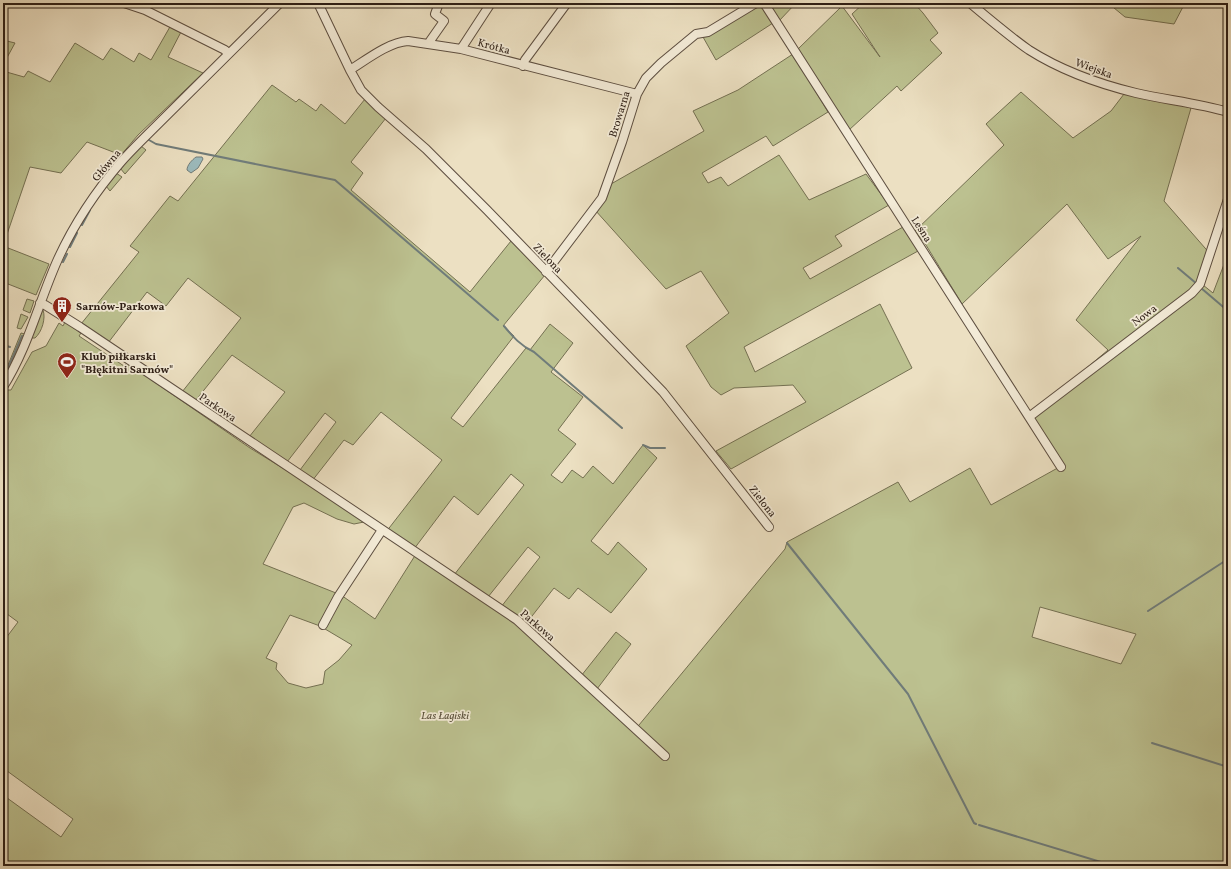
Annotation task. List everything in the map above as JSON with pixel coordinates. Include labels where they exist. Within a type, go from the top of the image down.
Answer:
[{"type":"street","points":[[124,3],[158,16],[225,50],[228,54]]},
{"type":"street","name":"Główna","points":[[4,382],[17,362],[63,250],[75,226],[98,191],[122,160],[280,3]]},
{"type":"street","name":"Zielona","points":[[318,3],[350,70],[366,96],[426,149],[663,392],[769,527]]},
{"type":"street","points":[[429,44],[444,21],[435,14],[439,3]]},
{"type":"street","points":[[461,49],[491,3]]},
{"type":"street","points":[[523,66],[525,60],[567,3]]},
{"type":"street","name":"Browarna","points":[[546,272],[602,198],[637,94],[642,83],[652,70],[696,34],[708,32],[756,3]]},
{"type":"street","name":"Leśna","points":[[764,3],[1061,467]]},
{"type":"street","name":"Wiejska","points":[[970,3],[1030,50],[1071,72],[1101,84],[1228,112]]},
{"type":"street","name":"Krótka","points":[[350,70],[392,44],[408,41],[461,49],[637,94]]},
{"type":"street","name":"Nowa","points":[[1029,417],[1196,289],[1200,284],[1228,199]]},
{"type":"street","name":"Parkowa","points":[[40,304],[48,307],[86,332],[517,620],[665,756]]},
{"type":"street","points":[[323,626],[338,598],[382,530]]},
{"type":"green space","points":[[768,3],[796,3],[779,21]]},
{"type":"green space","points":[[864,3],[914,3],[938,33],[930,40],[942,53],[901,91],[897,86],[849,130],[797,50],[842,6],[880,57],[852,14]]},
{"type":"green space","points":[[1108,3],[1185,3],[1174,24],[1125,17]]},
{"type":"green space","points":[[761,5],[773,23],[716,60],[703,37],[756,6]]},
{"type":"green space","points":[[171,25],[182,30],[168,57],[203,73],[138,135],[121,155],[87,142],[61,173],[30,167],[3,246],[3,71],[24,77],[28,71],[50,82],[75,43],[103,60],[111,48],[134,62],[139,53],[151,60]]},
{"type":"green space","points":[[3,40],[15,43],[3,65]]},
{"type":"green space","points":[[793,54],[828,112],[773,146],[766,136],[702,173],[708,183],[721,177],[728,186],[779,155],[809,200],[866,174],[889,205],[835,236],[842,246],[803,268],[810,279],[903,227],[918,251],[744,347],[755,372],[880,304],[912,368],[731,469],[716,451],[806,402],[793,385],[734,388],[721,395],[711,387],[686,346],[729,313],[701,271],[666,289],[595,210],[611,184],[704,131],[693,111],[738,90]]},
{"type":"green space","points":[[272,85],[296,102],[299,99],[316,111],[321,104],[345,124],[365,99],[386,118],[351,162],[363,173],[351,190],[470,292],[511,241],[545,275],[503,326],[514,336],[451,418],[463,427],[526,348],[530,350],[550,324],[573,343],[551,372],[583,397],[558,430],[576,444],[551,475],[562,483],[572,470],[583,478],[593,466],[613,484],[643,445],[657,458],[591,541],[608,555],[618,542],[647,569],[611,613],[578,588],[569,599],[554,588],[525,625],[501,607],[540,557],[528,547],[488,597],[454,575],[524,485],[511,474],[478,515],[454,496],[414,549],[386,532],[442,460],[381,412],[353,445],[344,440],[312,481],[300,470],[336,422],[325,413],[287,462],[249,437],[285,392],[232,355],[196,400],[182,392],[241,318],[188,278],[166,306],[147,292],[108,343],[81,324],[139,252],[130,246],[170,196],[178,201]]},
{"type":"green space","name":"Las Łagiski","points":[[1021,92],[1073,138],[1111,111],[1124,94],[1170,102],[1191,108],[1164,201],[1212,256],[1203,285],[1213,293],[1228,254],[1228,866],[3,866],[3,795],[61,837],[73,819],[3,768],[3,642],[18,622],[3,611],[3,392],[5,390],[11,390],[32,352],[46,346],[59,323],[63,326],[65,322],[81,333],[79,336],[124,366],[127,363],[250,448],[307,483],[364,522],[354,524],[337,519],[304,503],[293,507],[263,564],[341,595],[375,619],[416,554],[515,621],[634,731],[785,549],[787,542],[898,482],[910,502],[970,468],[991,505],[1063,465],[1032,414],[1108,350],[1076,320],[1141,236],[1108,259],[1067,204],[962,304],[926,245],[915,231],[1004,145],[986,124]],"holes":[[[1040,607],[1136,634],[1121,664],[1032,637]],[[290,615],[320,626],[352,645],[339,660],[325,671],[323,684],[306,688],[288,683],[276,669],[277,663],[266,658]]]},
{"type":"green space","points":[[141,146],[146,150],[125,174],[120,168]]},
{"type":"green space","points":[[116,173],[122,177],[110,191],[106,186]]},
{"type":"green space","points":[[3,246],[49,264],[36,295],[3,282]]},
{"type":"green space","points":[[27,299],[34,301],[30,313],[23,310]]},
{"type":"green space","points":[[41,310],[43,310],[44,313],[44,321],[35,338],[31,338]]},
{"type":"green space","points":[[21,314],[28,317],[21,329],[17,328]]},
{"type":"green space","points":[[21,333],[25,334],[4,375]]},
{"type":"green space","points":[[616,632],[631,644],[597,689],[581,676]]},
{"type":"water","points":[[196,157],[202,157],[203,159],[198,168],[191,173],[187,170],[187,168]]},
{"type":"waterway","points":[[149,140],[156,144],[335,180],[498,320]]},
{"type":"waterway","points":[[82,225],[90,210]]},
{"type":"waterway","points":[[70,247],[77,233]]},
{"type":"waterway","points":[[63,262],[67,254]]},
{"type":"waterway","points":[[1178,268],[1197,284]]},
{"type":"waterway","points":[[1201,288],[1228,311]]},
{"type":"waterway","points":[[504,326],[518,341],[534,352],[622,428]]},
{"type":"waterway","points":[[7,370],[22,336]]},
{"type":"waterway","points":[[3,345],[10,347]]},
{"type":"waterway","points":[[643,445],[650,448],[665,448]]},
{"type":"waterway","points":[[787,543],[908,694],[974,823],[976,824]]},
{"type":"waterway","points":[[1148,611],[1228,559]]},
{"type":"waterway","points":[[1152,743],[1228,767]]},
{"type":"waterway","points":[[979,825],[1114,866]]},
{"type":"place","name":"Sarnów-Parkowa","points":[[62,323]]},
{"type":"place","name":"Klub piłkarski \"Błękitni Sarnów\"","points":[[67,379]]}]
